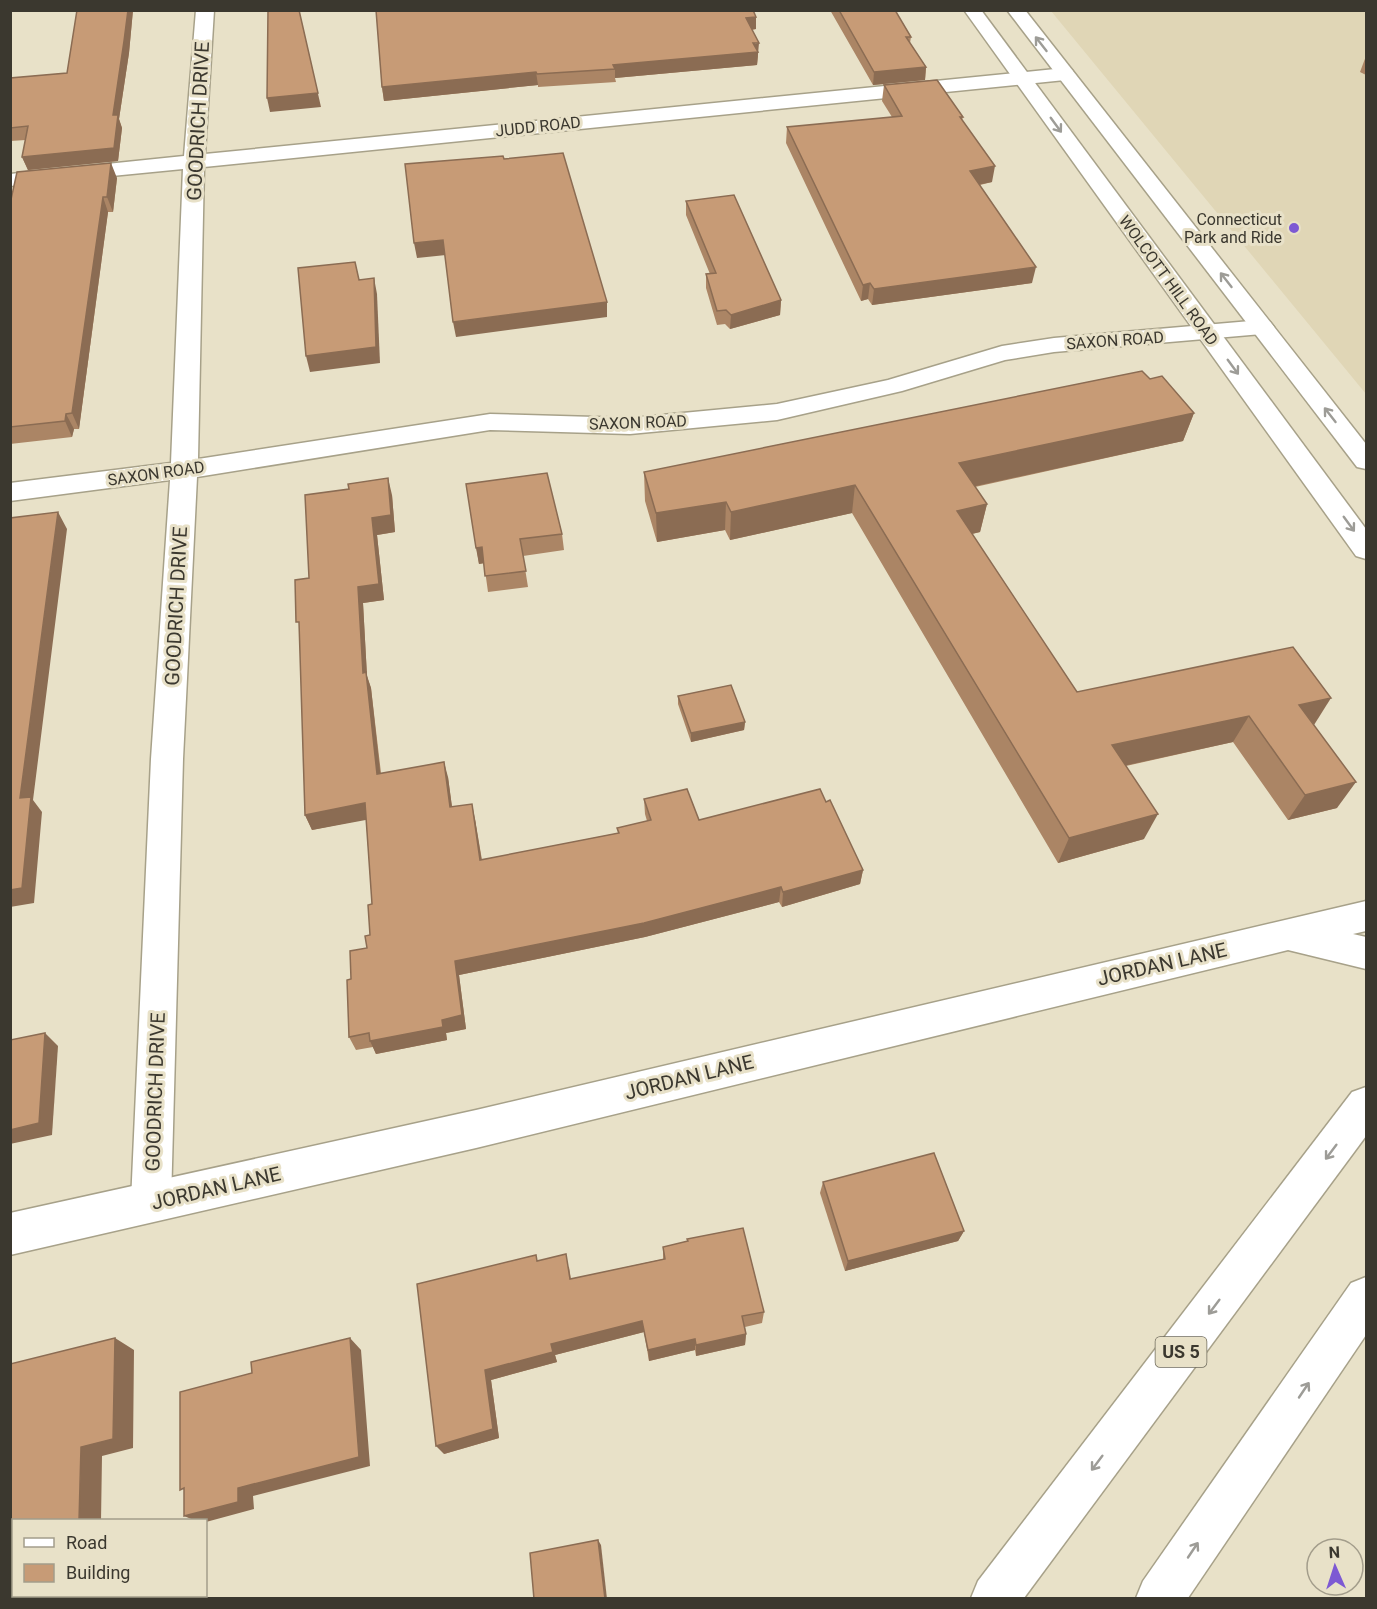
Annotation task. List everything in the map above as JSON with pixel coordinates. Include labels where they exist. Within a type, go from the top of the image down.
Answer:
[{"type":"main road","name":"GOODRICH DRIVE","points":[[151,1202],[167,759],[184,470],[194,161],[205,10]]},
{"type":"main road","name":"WOLCOTT HILL ROAD","points":[[972,10],[1366,549]]},
{"type":"main road","points":[[1015,10],[1366,461]]},
{"type":"main road","name":"JUDD ROAD","points":[[10,180],[1065,74]]},
{"type":"main road","name":"SAXON ROAD","points":[[10,492],[184,470],[490,423],[630,426],[777,412],[893,386],[1002,353],[1054,345],[1262,327]]},
{"type":"main road","name":"JORDAN LANE","points":[[10,1234],[476,1129],[1366,916]]},
{"type":"main road","points":[[1284,935],[1366,952]]},
{"type":"main road","name":"US 5","points":[[994,1599],[1366,1105]]},
{"type":"main road","points":[[1160,1599],[1366,1298]]},
{"type":"shaded area","points":[[1051,11],[1366,11],[1366,394],[1065,28]]},
{"type":"building","points":[[77,10],[128,10],[113,115],[118,115],[114,148],[22,157],[28,126],[10,128],[10,78],[67,73]]},
{"type":"building","points":[[268,10],[299,10],[318,93],[267,98]]},
{"type":"building","points":[[376,10],[753,10],[756,17],[746,18],[759,43],[753,43],[758,52],[613,65],[615,69],[537,74],[536,72],[382,87]]},
{"type":"building","points":[[839,10],[895,10],[911,37],[906,37],[926,67],[874,72]]},
{"type":"building","points":[[937,80],[995,166],[970,171],[1036,267],[874,289],[870,283],[863,285],[787,127],[902,116],[884,85]]},
{"type":"building","points":[[563,153],[607,302],[453,322],[443,240],[414,243],[405,164],[503,156],[504,159]]},
{"type":"building","points":[[111,163],[107,197],[103,197],[72,413],[66,414],[65,421],[10,427],[10,204],[17,172]]},
{"type":"building","points":[[734,195],[781,300],[731,315],[726,310],[717,311],[706,274],[716,273],[686,201]]},
{"type":"building","points":[[355,262],[359,280],[374,278],[376,347],[306,356],[298,268]]},
{"type":"building","points":[[1142,371],[1150,379],[1162,376],[1194,413],[959,463],[987,504],[957,511],[1077,692],[1293,647],[1331,698],[1299,705],[1356,782],[1305,795],[1249,716],[1112,745],[1158,814],[1069,838],[855,485],[731,512],[726,502],[656,513],[644,472]]},
{"type":"building","points":[[547,473],[562,534],[520,539],[526,571],[485,576],[482,547],[476,548],[466,484]]},
{"type":"building","points":[[388,478],[391,515],[372,518],[379,584],[358,587],[363,673],[366,672],[377,774],[444,762],[450,807],[472,804],[480,860],[619,833],[617,828],[651,820],[644,799],[687,789],[699,820],[820,789],[826,802],[830,800],[863,870],[783,892],[781,887],[644,923],[455,961],[462,1015],[442,1020],[443,1027],[370,1041],[369,1033],[349,1037],[347,980],[351,979],[350,951],[367,948],[365,936],[370,935],[368,905],[372,904],[365,803],[305,815],[299,622],[296,622],[295,580],[309,578],[305,495],[349,489],[348,484]]},
{"type":"building","points":[[58,512],[20,798],[31,797],[22,888],[10,890],[10,518]]},
{"type":"building","points":[[731,685],[745,722],[691,733],[678,696]]},
{"type":"building","points":[[45,1033],[39,1123],[10,1130],[10,1040]]},
{"type":"building","points":[[934,1153],[964,1231],[848,1261],[823,1182]]},
{"type":"building","points":[[743,1228],[764,1312],[742,1316],[746,1334],[696,1345],[695,1339],[648,1350],[642,1321],[551,1344],[553,1352],[485,1370],[493,1429],[436,1446],[417,1284],[536,1255],[537,1261],[566,1254],[570,1279],[665,1259],[663,1247],[688,1241],[687,1239]]},
{"type":"building","points":[[115,1338],[113,1439],[81,1447],[79,1519],[12,1519],[12,1597],[56,1597],[56,1599],[10,1599],[10,1364]]},
{"type":"building","points":[[350,1338],[359,1457],[238,1488],[238,1502],[184,1516],[184,1488],[180,1490],[180,1392],[252,1373],[251,1362]]},
{"type":"building","points":[[598,1540],[605,1599],[534,1599],[530,1553]]},
{"type":"place","name":"Connecticut Park and Ride","points":[[1294,228]]}]
